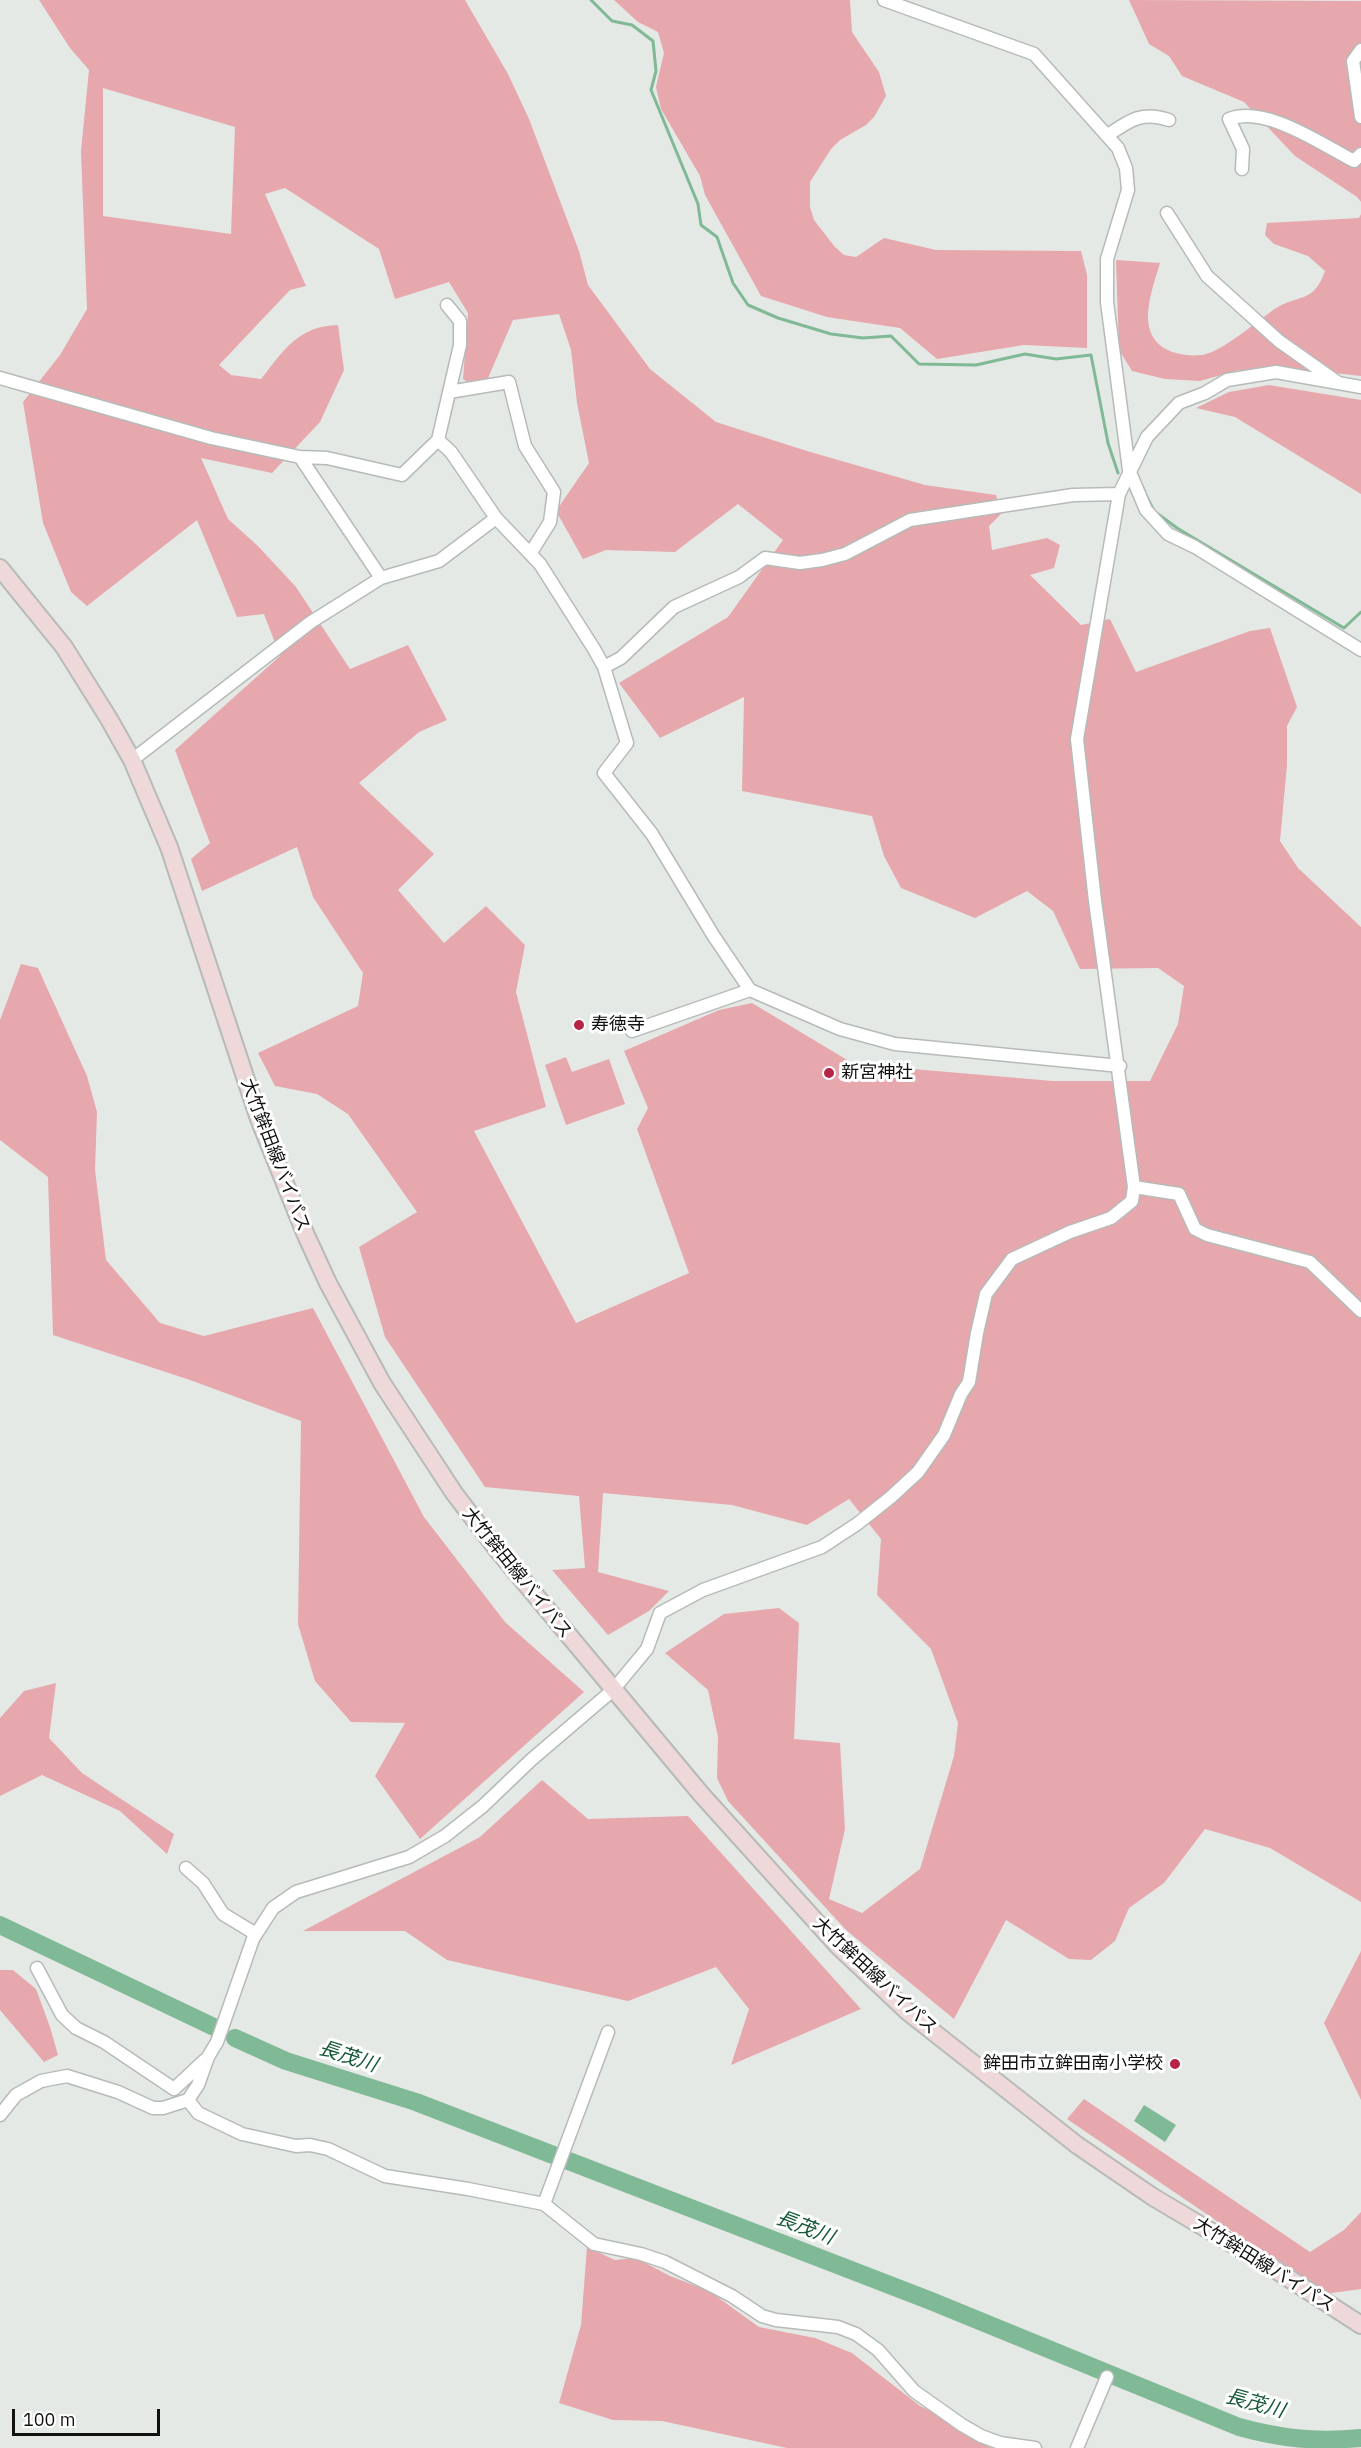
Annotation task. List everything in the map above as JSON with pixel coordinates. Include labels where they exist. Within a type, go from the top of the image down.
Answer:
[{"type":"main road","name":"大竹鉾田線バイパス","points":[[0,568],[64,647],[104,709],[132,760],[169,847],[259,1119],[281,1177],[328,1283],[382,1383],[454,1493],[496,1548],[701,1794],[838,1946],[908,2012],[1077,2145],[1154,2197],[1276,2270],[1361,2325]]},
{"type":"street","points":[[884,0],[1034,54],[1118,148],[1126,168],[1128,190],[1107,259],[1107,302],[1129,470],[1141,504],[1168,534],[1195,547],[1361,650]]},
{"type":"street","points":[[1361,50],[1353,61],[1361,117]]},
{"type":"street","points":[[1242,169],[1243,149],[1229,119],[1241,114],[1273,120],[1354,161],[1361,154]]},
{"type":"street","points":[[1108,135],[1130,120],[1145,116],[1169,120]]},
{"type":"street","points":[[1167,213],[1207,276],[1279,341],[1340,384]]},
{"type":"street","points":[[0,378],[211,438],[300,457],[327,458],[402,475],[438,440],[460,345],[459,321],[447,305]]},
{"type":"street","points":[[0,2115],[16,2096],[41,2080],[67,2076],[118,2092],[153,2108],[163,2108],[188,2100],[198,2085],[208,2057],[217,2042],[234,1989],[256,1934],[273,1908],[296,1892],[409,1857],[445,1836],[483,1806],[531,1760],[613,1690],[647,1649],[660,1613],[703,1590],[822,1546],[857,1524],[891,1497],[918,1472],[944,1435],[961,1394],[969,1382],[986,1294],[1012,1259],[1070,1232],[1111,1218],[1132,1201],[1134,1186],[1120,1066],[1095,901],[1077,739],[1119,494],[1147,437],[1179,403],[1227,380],[1276,372],[1361,387]]},
{"type":"street","points":[[449,392],[509,382],[525,446],[554,492],[550,522],[530,554]]},
{"type":"street","points":[[438,440],[451,452],[496,519],[540,564],[604,667],[627,743],[604,773],[652,834],[713,935],[750,990],[840,1029],[895,1044],[1120,1066]]},
{"type":"street","points":[[300,457],[381,578]]},
{"type":"street","points":[[604,667],[621,658],[674,607],[739,577],[765,558],[800,563],[845,554],[910,519],[1073,495],[1119,494]]},
{"type":"street","points":[[132,760],[311,622],[381,578],[439,561],[496,519]]},
{"type":"street","points":[[632,1031],[750,990]]},
{"type":"street","points":[[1134,1186],[1179,1194],[1195,1229],[1207,1235],[1310,1262],[1361,1311]]},
{"type":"street","points":[[186,1868],[203,1882],[223,1914],[256,1934]]},
{"type":"street","points":[[37,1968],[62,2015],[76,2028],[104,2042],[174,2089],[208,2057]]},
{"type":"street","points":[[544,2204],[608,2032]]},
{"type":"street","points":[[188,2100],[198,2113],[242,2134],[296,2146],[310,2145],[328,2150],[385,2176],[544,2204],[594,2244],[641,2254],[665,2262],[732,2296],[762,2316],[776,2320],[838,2327],[855,2334],[878,2350],[914,2391],[962,2425],[981,2436],[1000,2443],[1035,2448]]},
{"type":"street","points":[[1077,2448],[1107,2378]]},
{"type":"shaded area","points":[[39,0],[465,0],[508,74],[529,119],[579,251],[588,285],[650,369],[716,422],[925,485],[996,495],[1002,513],[989,526],[992,550],[1047,538],[1060,545],[1054,568],[1030,575],[1081,625],[1110,619],[1136,672],[1250,631],[1270,628],[1297,707],[1287,726],[1287,765],[1280,841],[1298,868],[1361,927],[1361,1902],[1270,1848],[1205,1829],[1164,1883],[1129,1908],[1115,1941],[1091,1960],[1069,1959],[1006,1920],[954,2019],[846,1930],[728,1801],[717,1778],[718,1737],[708,1690],[665,1653],[724,1614],[779,1608],[799,1623],[794,1739],[840,1743],[845,1829],[829,1899],[862,1913],[920,1869],[954,1756],[958,1723],[931,1649],[877,1595],[881,1539],[849,1499],[807,1525],[732,1505],[603,1493],[598,1572],[669,1591],[649,1611],[608,1635],[552,1570],[585,1568],[579,1496],[485,1487],[385,1337],[359,1247],[417,1212],[348,1114],[317,1094],[275,1086],[258,1053],[358,1006],[363,973],[313,897],[297,847],[202,891],[191,859],[210,843],[175,750],[280,656],[264,614],[237,617],[197,520],[87,606],[71,592],[43,523],[23,402],[60,355],[87,309],[81,151],[89,70],[70,48]],"holes":[[[103,88],[235,127],[231,234],[103,216]],[[285,188],[379,249],[395,299],[449,282],[468,313],[463,379],[482,392],[513,320],[559,314],[571,350],[577,403],[589,463],[556,511],[583,559],[606,550],[675,552],[738,504],[783,540],[728,617],[619,683],[660,738],[744,697],[742,791],[872,816],[884,856],[901,888],[975,918],[1027,891],[1053,911],[1080,969],[1158,968],[1184,986],[1178,1024],[1150,1081],[1053,1081],[854,1064],[752,1003],[719,1010],[624,1051],[648,1108],[637,1129],[689,1273],[576,1323],[474,1131],[546,1107],[516,992],[525,945],[486,906],[444,943],[398,890],[434,854],[359,783],[419,732],[447,720],[408,645],[350,669],[296,587],[258,546],[228,519],[201,458],[272,473],[320,422],[344,370],[338,325],[324,326],[302,335],[285,349],[261,379],[231,375],[219,365],[290,290],[306,286],[265,194]]]},
{"type":"shaded area","points":[[614,0],[850,0],[852,32],[879,72],[886,96],[874,117],[866,125],[840,140],[831,149],[810,182],[810,207],[814,220],[844,255],[856,257],[884,238],[936,250],[1081,251],[1087,275],[1087,348],[1024,345],[937,359],[900,328],[827,317],[761,296],[705,195],[700,176],[661,109],[656,87],[664,53],[658,32],[638,22]]},
{"type":"shaded area","points":[[1129,0],[1361,1],[1361,202],[1357,197],[1295,156],[1244,102],[1182,76],[1169,56],[1149,44]]},
{"type":"shaded area","points":[[1361,214],[1361,376],[1307,370],[1239,370],[1200,381],[1165,379],[1132,371],[1119,350],[1116,260],[1160,263],[1148,315],[1149,327],[1154,338],[1162,347],[1176,353],[1203,355],[1228,343],[1273,310],[1310,294],[1320,282],[1325,271],[1308,256],[1274,244],[1265,235],[1267,223],[1359,218]]},
{"type":"shaded area","points":[[1269,385],[1361,400],[1361,494],[1235,417],[1196,408],[1229,392]]},
{"type":"shaded area","points":[[21,964],[38,968],[87,1076],[97,1112],[95,1170],[106,1260],[160,1323],[204,1336],[313,1308],[424,1517],[505,1622],[584,1692],[420,1839],[375,1776],[405,1723],[351,1722],[315,1681],[298,1624],[301,1421],[190,1380],[53,1335],[48,1177],[0,1140],[0,1020]]},
{"type":"shaded area","points":[[566,1057],[572,1072],[609,1059],[625,1104],[566,1125],[545,1065]]},
{"type":"shaded area","points":[[56,1683],[49,1738],[82,1773],[174,1834],[167,1854],[120,1811],[42,1775],[0,1796],[0,1718],[24,1691]]},
{"type":"shaded area","points":[[542,1780],[588,1819],[688,1816],[861,2009],[731,2065],[749,2009],[716,1967],[628,2001],[447,1960],[405,1931],[303,1931],[480,1837]]},
{"type":"shaded area","points":[[1361,1951],[1361,2100],[1324,2023]]},
{"type":"shaded area","points":[[0,1970],[13,1970],[36,1989],[58,2055],[44,2062],[0,2010]]},
{"type":"shaded area","points":[[1084,2099],[1310,2252],[1344,2230],[1361,2212],[1361,2289],[1324,2294],[1067,2119]]},
{"type":"shaded area","points":[[1144,2105],[1176,2125],[1165,2142],[1134,2121]]},
{"type":"shaded area","points":[[587,2247],[615,2260],[636,2258],[670,2276],[709,2291],[759,2327],[815,2338],[852,2353],[920,2406],[948,2419],[991,2448],[787,2448],[662,2421],[613,2420],[559,2403],[581,2325]]},
{"type":"waterway","points":[[591,0],[612,21],[632,25],[653,41],[656,71],[651,90],[698,204],[701,225],[717,237],[733,283],[748,305],[778,318],[831,334],[863,338],[891,336],[919,364],[976,365],[1025,354],[1056,359],[1091,355],[1108,443],[1118,473]]},
{"type":"waterway","points":[[1137,477],[1144,490]]},
{"type":"waterway","points":[[1147,497],[1154,511],[1177,528],[1344,628],[1361,612]]},
{"type":"waterway","name":"長茂川","points":[[0,1925],[216,2028]]},
{"type":"waterway","name":"長茂川","points":[[235,2038],[286,2061],[416,2102],[931,2301],[1239,2427],[1299,2438],[1329,2440],[1361,2438]]},
{"type":"place","name":"寿徳寺","points":[[579,1025]]},
{"type":"place","name":"新宮神社","points":[[829,1073]]},
{"type":"place","name":"鉾田市立鉾田南小学校","points":[[1175,2064]]}]
